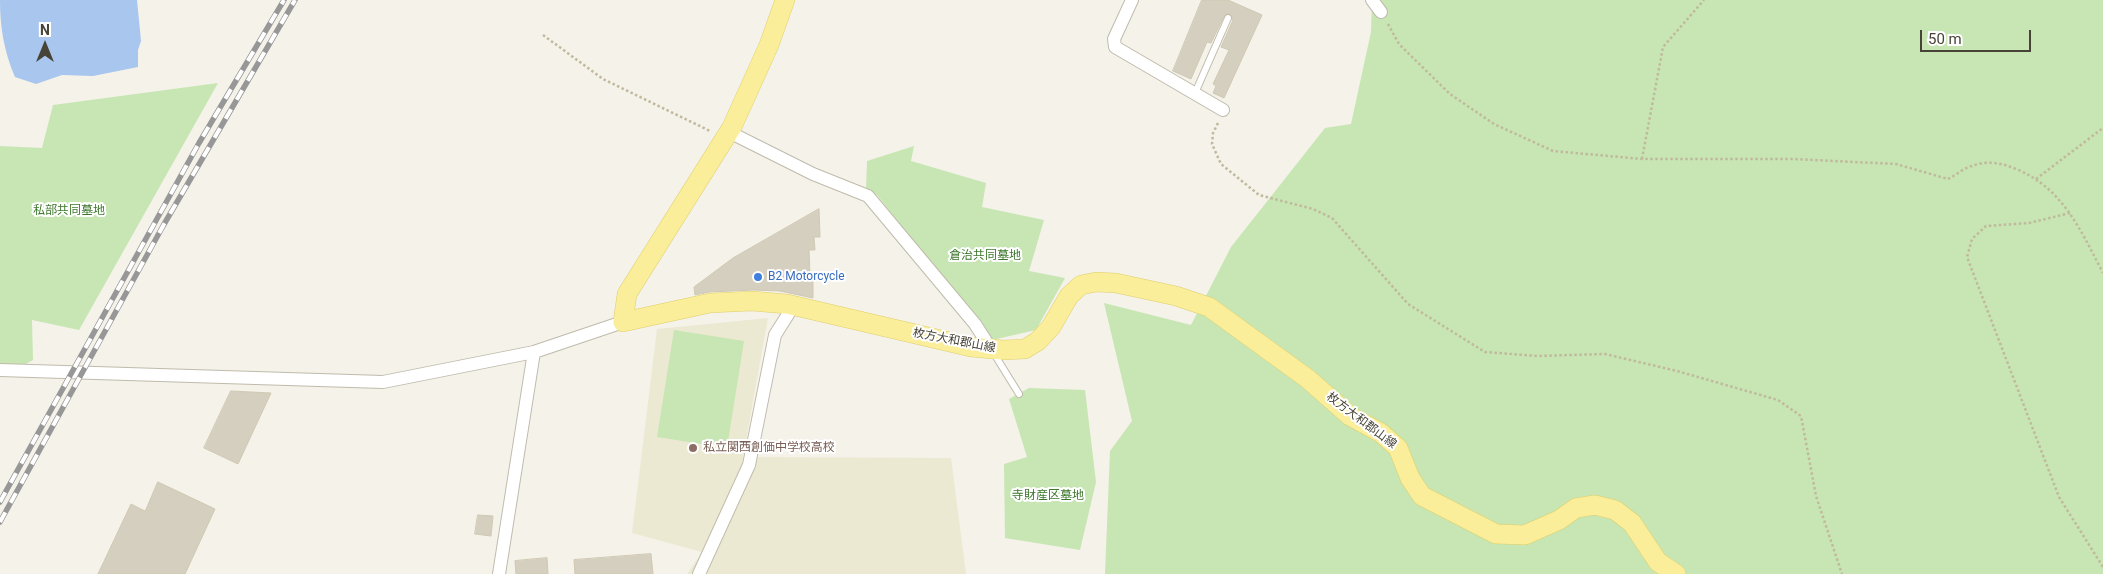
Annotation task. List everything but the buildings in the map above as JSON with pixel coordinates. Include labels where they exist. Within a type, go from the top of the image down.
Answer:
[{"type":"main road","points":[[623,322],[627,294],[727,135],[769,45],[785,0]]},
{"type":"main road","name":"枚方大和郡山線","points":[[623,322],[710,303],[752,301],[794,305],[962,344],[991,349],[1024,349],[1038,341],[1051,326],[1069,296],[1081,285],[1096,282],[1116,283],[1176,296],[1208,307],[1308,379],[1350,416],[1381,433],[1398,448],[1410,478],[1422,496],[1496,534],[1525,535],[1558,520],[1576,508],[1594,505],[1614,510],[1632,523],[1658,562],[1676,574]]},
{"type":"street","points":[[1132,0],[1114,39],[1115,47],[1223,110]]},
{"type":"street","points":[[1372,0],[1381,12]]},
{"type":"street","points":[[727,135],[813,174],[868,196],[976,324],[991,349]]},
{"type":"street","points":[[699,574],[750,465],[775,335],[794,305]]},
{"type":"street","points":[[0,370],[383,382],[534,352],[623,322]]},
{"type":"street","points":[[499,574],[534,352]]},
{"type":"lane","points":[[1195,93],[1228,18]]},
{"type":"lane","points":[[991,349],[1019,394]]},
{"type":"path","points":[[1642,159],[1663,47],[1704,0]]},
{"type":"path","points":[[1381,12],[1398,44],[1450,94],[1494,124],[1553,151],[1642,159],[1793,159],[1896,164],[1948,179],[1972,166],[1999,162],[2036,180],[2056,194],[2071,213],[2103,273]]},
{"type":"path","points":[[543,35],[603,79],[727,135]]},
{"type":"path","points":[[1223,110],[1213,133],[1212,144],[1221,164],[1259,194],[1313,209],[1332,218],[1408,304],[1485,352],[1537,356],[1605,354],[1677,371],[1778,400],[1801,416],[1816,496],[1842,574]]},
{"type":"path","points":[[2036,180],[2103,128]]},
{"type":"path","points":[[2071,213],[2029,223],[1986,226],[1972,239],[1967,257],[2059,497],[2103,567]]},
{"type":"shaded area","name":"私立関西創価中学校高校","points":[[768,318],[743,457],[951,458],[966,574],[687,574],[702,552],[632,533],[657,329]]},
{"type":"green space","points":[[1372,0],[2103,0],[2103,574],[1105,574],[1110,451],[1132,421],[1104,303],[1191,325],[1231,247],[1325,128],[1351,124],[1371,32]]},
{"type":"green space","name":"私部共同墓地","points":[[218,83],[79,330],[32,320],[33,360],[22,366],[0,365],[0,146],[42,148],[53,105]]},
{"type":"green space","name":"倉治共同墓地","points":[[914,146],[911,161],[986,183],[982,207],[1044,220],[1029,271],[1065,278],[1036,330],[992,340],[877,195],[866,190],[867,161]]},
{"type":"green space","points":[[674,330],[744,341],[727,448],[657,437]]},
{"type":"green space","name":"寺財産区墓地","points":[[1029,388],[1085,390],[1096,482],[1080,550],[1005,538],[1004,464],[1027,457],[1009,399]]},
{"type":"water","points":[[0,0],[137,0],[141,41],[138,50],[138,67],[93,76],[62,75],[36,84],[15,77],[3,39]]},
{"type":"railway","points":[[0,502],[199,143],[284,0]]},
{"type":"railway","points":[[0,522],[163,226],[295,0]]},
{"type":"place","name":"B2 Motorcycle","points":[[758,277]]},
{"type":"place","name":"私立関西創価中学校高校","points":[[693,448]]}]
